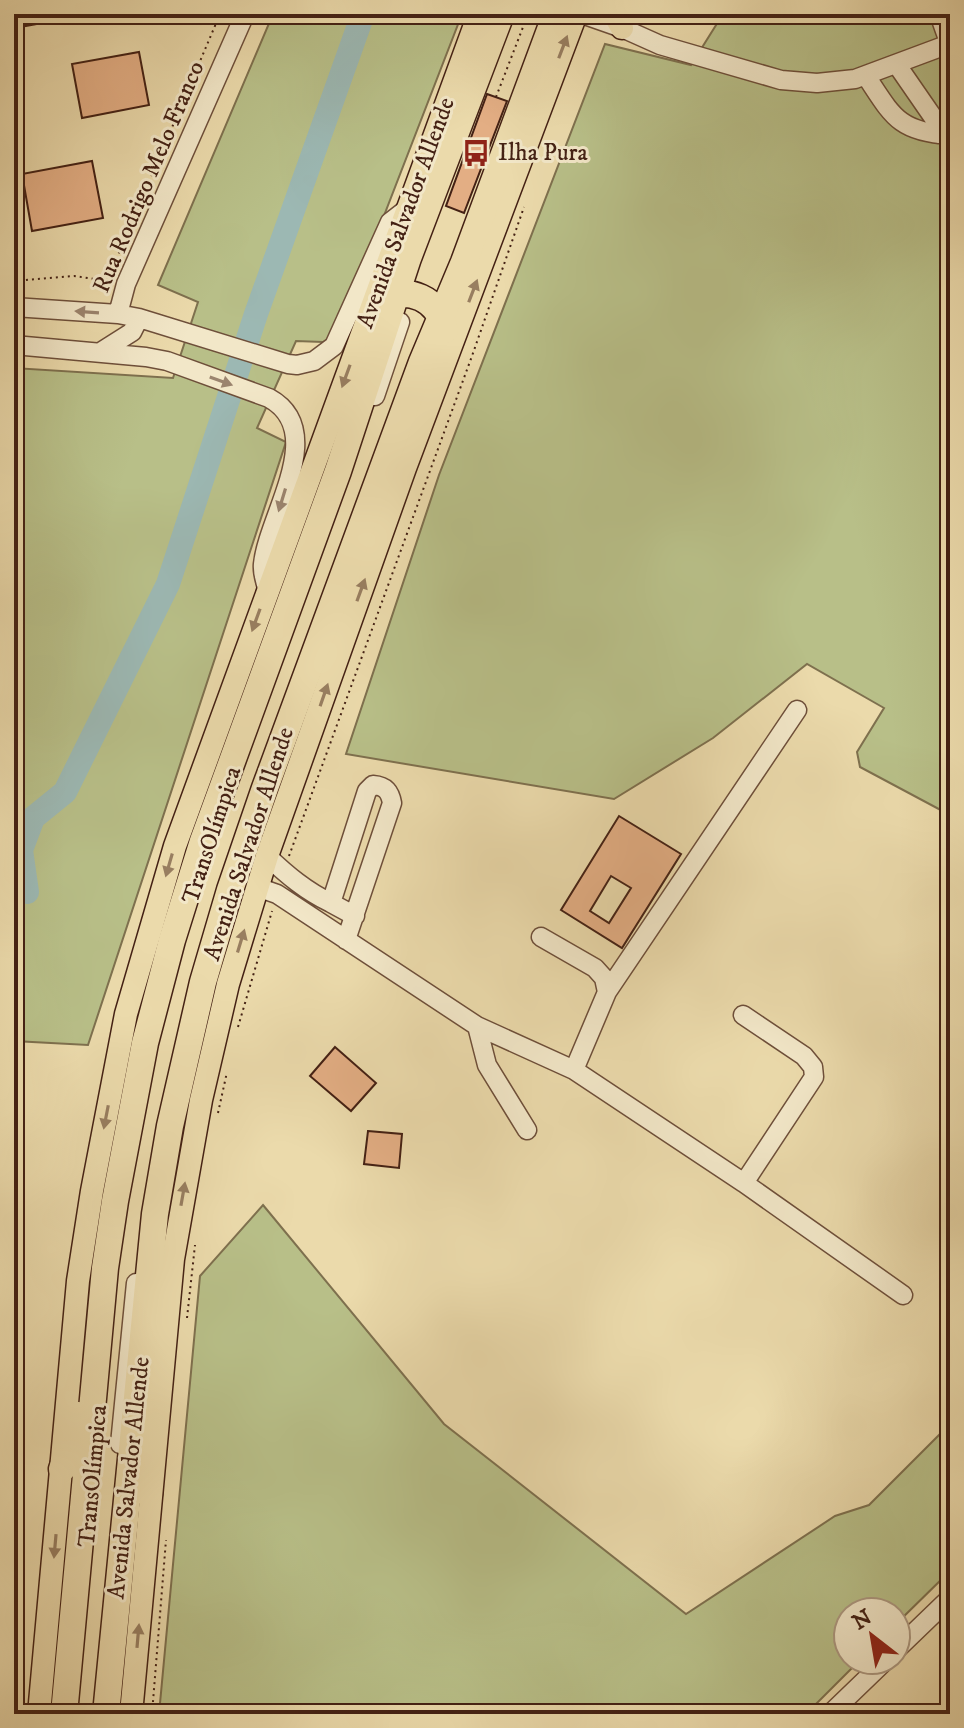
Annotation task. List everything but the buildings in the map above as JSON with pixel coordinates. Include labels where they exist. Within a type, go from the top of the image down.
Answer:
[{"type":"highway","name":"Avenida Salvador Allende","points":[[106,1714],[155,1214],[170,1126],[206,970],[265,788],[422,362],[437,312],[464,262],[556,14]]},
{"type":"highway","name":"Avenida Salvador Allende","points":[[64,1714],[105,1268],[145,1043],[172,940],[208,827],[338,471],[393,296],[512,17]]},
{"type":"highway","points":[[393,296],[424,298],[437,312],[445,338],[403,450],[405,468]]},
{"type":"highway","points":[[149,1494],[146,1467],[161,1230],[155,1214]]},
{"type":"highway","points":[[62,1469],[74,1437],[98,1278],[105,1268]]},
{"type":"main road","name":"Avenida Salvador Allende","points":[[39,1714],[78,1281],[126,1014],[175,846],[267,588],[393,296],[408,208],[479,14]]},
{"type":"main road","name":"Avenida Salvador Allende","points":[[131,1714],[173,1259],[213,1044],[267,890],[267,856],[405,468],[579,14]]},
{"type":"street","name":"Rua Rodrigo Melo Franco","points":[[118,314],[126,284],[245,14]]},
{"type":"street","name":"TransOlímpica","points":[[95,1714],[145,1204],[189,997],[219,890],[268,743],[383,432],[437,312],[544,14]]},
{"type":"street","points":[[579,14],[615,19],[660,45],[781,80],[817,83],[866,76],[950,44],[939,14]]},
{"type":"street","points":[[897,65],[944,135]]},
{"type":"street","points":[[866,76],[891,113],[906,126],[944,135]]},
{"type":"street","points":[[14,307],[118,314],[183,330],[288,364],[314,361],[334,346],[390,222],[408,208]]},
{"type":"street","name":"TransOlímpica","points":[[74,1714],[115,1278],[125,1202],[156,1044],[191,914],[251,733],[390,357],[393,296]]},
{"type":"street","points":[[102,351],[132,332],[139,318]]},
{"type":"street","points":[[14,345],[102,351],[167,361],[274,401],[290,415],[294,424],[296,450],[263,562],[267,588]]},
{"type":"street","points":[[574,1070],[607,992],[797,710]]},
{"type":"street","points":[[331,903],[367,791],[373,785],[383,786],[390,794],[392,803],[346,940]]},
{"type":"street","points":[[267,856],[312,894],[355,916]]},
{"type":"street","points":[[267,890],[477,1026],[574,1070],[744,1183],[903,1295]]},
{"type":"street","points":[[541,937],[595,968],[604,978],[607,992]]},
{"type":"street","points":[[743,1015],[804,1056],[813,1067],[814,1077],[744,1183]]},
{"type":"street","points":[[477,1026],[487,1065],[527,1130]]},
{"type":"street","points":[[912,1635],[950,1598]]},
{"type":"street","points":[[830,1714],[869,1676]]},
{"type":"path","points":[[107,281],[220,14]]},
{"type":"path","points":[[496,97],[512,17]]},
{"type":"path","points":[[286,875],[286,864],[524,207]]},
{"type":"path","points":[[14,281],[74,276],[126,284]]},
{"type":"path","points":[[235,1035],[267,890]]},
{"type":"path","points":[[218,1113],[228,1067]]},
{"type":"path","points":[[187,1318],[196,1239]]},
{"type":"path","points":[[152,1714],[167,1534]]},
{"type":"green space","points":[[273,14],[462,14],[339,332],[323,342],[296,341],[257,428],[286,442],[88,1045],[14,1041],[14,368],[173,378],[198,302],[158,285]]},
{"type":"green space","points":[[723,14],[950,14],[950,815],[860,767],[857,752],[884,708],[807,664],[713,738],[614,799],[346,754],[439,475],[605,44],[691,65]]},
{"type":"green space","points":[[263,1205],[444,1424],[686,1614],[835,1516],[869,1505],[950,1424],[950,1571],[912,1608],[912,1596],[832,1596],[832,1676],[844,1676],[806,1714],[159,1714],[200,1276]]},
{"type":"waterway","points":[[27,892],[21,850],[33,818],[65,792],[168,584],[256,314],[363,14]]},
{"type":"place","name":"Ilha Pura","points":[[476,153]]}]
